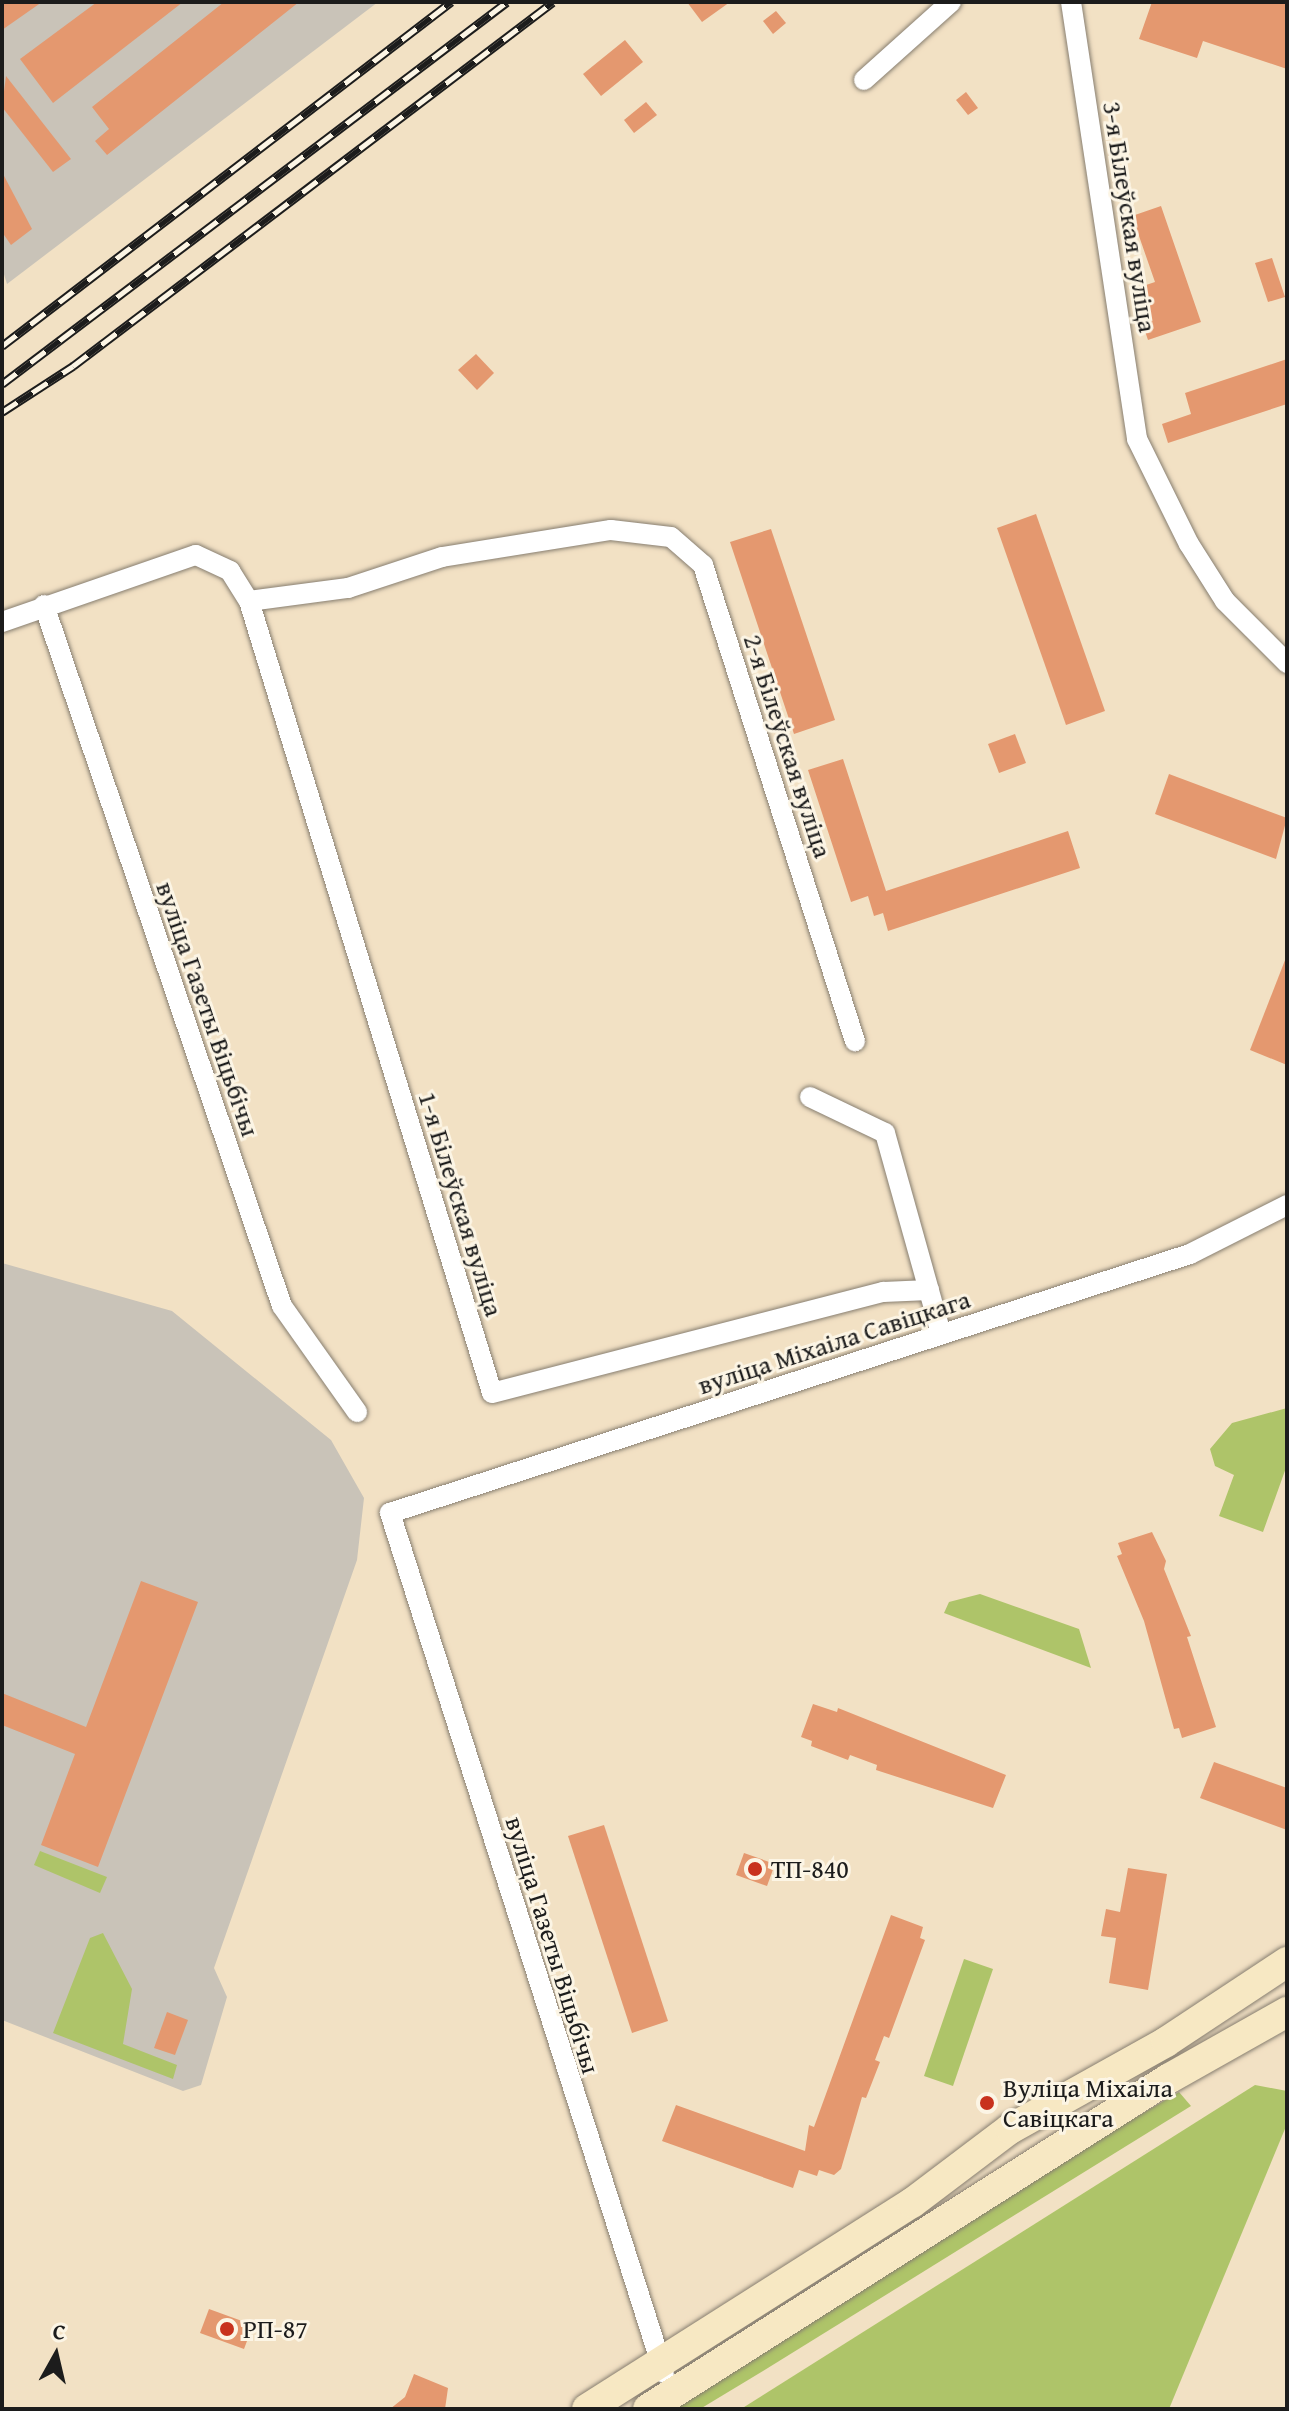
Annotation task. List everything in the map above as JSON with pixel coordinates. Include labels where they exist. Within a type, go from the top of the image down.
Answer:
[{"type":"main road","points":[[587,2409],[659,2360],[912,2203],[1010,2129],[1234,1997],[1287,1962]]},
{"type":"main road","points":[[1234,1997],[1258,2028]]},
{"type":"main road","points":[[660,2400],[1168,2079],[1287,2012]]},
{"type":"street","points":[[864,80],[951,2]]},
{"type":"street","name":"3-я Білеўская вуліца","points":[[1071,2],[1137,439],[1225,601],[1287,663]]},
{"type":"street","name":"2-я Білеўская вуліца","points":[[249,601],[348,588],[442,557],[611,530],[671,537],[703,565],[855,1041]]},
{"type":"street","points":[[2,622],[196,555],[230,571],[249,601]]},
{"type":"street","name":"1-я Білеўская вуліца","points":[[249,601],[492,1393],[883,1292],[929,1290]]},
{"type":"street","name":"вуліца Газеты Віцьбічы","points":[[44,605],[282,1306],[357,1412]]},
{"type":"street","points":[[810,1097],[885,1133],[941,1334]]},
{"type":"street","name":"вуліца Міхаіла Савіцкага","points":[[390,1513],[1190,1254],[1287,1205]]},
{"type":"street","name":"вуліца Газеты Віцьбічы","points":[[390,1513],[659,2360],[660,2400]]},
{"type":"shaded area","points":[[2,2],[378,2],[7,284],[2,268]]},
{"type":"shaded area","points":[[2,1263],[172,1311],[331,1440],[364,1498],[357,1560],[214,1968],[227,1997],[201,2085],[183,2091],[2,2020]]},
{"type":"green space","points":[[1287,1408],[1287,1465],[1263,1532],[1219,1516],[1234,1475],[1215,1466],[1210,1449],[1232,1423]]},
{"type":"green space","points":[[980,1594],[1079,1629],[1091,1668],[944,1613],[949,1602]]},
{"type":"green space","points":[[40,1851],[107,1877],[100,1893],[34,1865]]},
{"type":"green space","points":[[103,1933],[132,1989],[123,2044],[177,2065],[173,2079],[53,2033],[90,1938]]},
{"type":"green space","points":[[964,1959],[993,1969],[953,2086],[924,2076]]},
{"type":"green space","points":[[1255,2085],[1287,2091],[1287,2124],[1169,2409],[741,2409]]},
{"type":"green space","points":[[1179,2092],[1191,2106],[763,2371],[700,2409],[661,2409],[998,2198]]},
{"type":"building","points":[[2,2],[42,2],[2,30]]},
{"type":"building","points":[[97,2],[183,2],[53,103],[20,59]]},
{"type":"building","points":[[224,2],[299,2],[107,155],[95,141],[109,129],[92,107]]},
{"type":"building","points":[[687,2],[730,2],[702,22]]},
{"type":"building","points":[[1152,2],[1287,2],[1287,69],[1203,41],[1197,58],[1139,39]]},
{"type":"building","points":[[776,11],[786,23],[773,34],[763,21]]},
{"type":"building","points":[[625,40],[643,62],[601,96],[583,74]]},
{"type":"building","points":[[6,76],[71,159],[53,172],[2,107]]},
{"type":"building","points":[[966,92],[978,108],[968,115],[956,100]]},
{"type":"building","points":[[646,102],[657,115],[634,133],[624,120]]},
{"type":"building","points":[[2,172],[32,229],[11,245],[2,232]]},
{"type":"building","points":[[1161,206],[1201,322],[1148,340],[1131,290],[1155,282],[1132,216]]},
{"type":"building","points":[[1272,258],[1285,297],[1268,302],[1255,263]]},
{"type":"building","points":[[476,354],[494,373],[477,390],[458,370]]},
{"type":"building","points":[[1287,359],[1287,404],[1168,443],[1162,424],[1191,414],[1185,393]]},
{"type":"building","points":[[1036,514],[1105,711],[1066,725],[997,528]]},
{"type":"building","points":[[771,529],[835,720],[794,734],[730,542]]},
{"type":"building","points":[[1015,734],[1026,763],[999,773],[988,744]]},
{"type":"building","points":[[843,759],[886,891],[1068,831],[1080,868],[888,931],[883,913],[874,916],[868,896],[851,902],[808,770]]},
{"type":"building","points":[[1169,774],[1287,818],[1276,859],[1155,814]]},
{"type":"building","points":[[1287,955],[1287,1065],[1250,1050]]},
{"type":"building","points":[[1152,1532],[1166,1561],[1164,1569],[1191,1636],[1187,1637],[1216,1727],[1182,1738],[1179,1728],[1174,1729],[1144,1621],[1117,1556],[1122,1554],[1118,1543]]},
{"type":"building","points":[[141,1581],[198,1602],[98,1867],[41,1845],[75,1754],[2,1725],[2,1693],[86,1727]]},
{"type":"building","points":[[813,1704],[837,1712],[838,1708],[1006,1775],[993,1808],[876,1770],[877,1765],[850,1755],[848,1760],[811,1746],[812,1741],[801,1737]]},
{"type":"building","points":[[1214,1762],[1287,1788],[1287,1830],[1200,1798]]},
{"type":"building","points":[[604,1825],[668,2021],[632,2033],[568,1836]]},
{"type":"building","name":"ТП-840","points":[[744,1853],[775,1864],[767,1886],[736,1875]]},
{"type":"building","points":[[1128,1868],[1167,1874],[1148,1990],[1109,1983],[1116,1938],[1101,1936],[1106,1909],[1120,1912]]},
{"type":"building","points":[[891,1915],[923,1927],[920,1938],[925,1940],[889,2038],[884,2036],[875,2060],[880,2062],[866,2098],[862,2097],[841,2169],[834,2175],[819,2170],[817,2176],[799,2170],[793,2188],[662,2141],[676,2105],[805,2151],[809,2125],[814,2127]]},
{"type":"building","points":[[167,2012],[188,2020],[175,2055],[154,2048]]},
{"type":"building","name":"РП-87","points":[[209,2309],[253,2325],[244,2349],[200,2333]]},
{"type":"building","points":[[414,2374],[448,2388],[445,2409],[390,2409],[405,2397]]},
{"type":"railway","points":[[2,346],[451,2]]},
{"type":"railway","points":[[2,384],[507,2]]},
{"type":"railway","points":[[2,412],[73,366],[553,2]]},
{"type":"place","name":"ТП-840","points":[[755,1869]]},
{"type":"place","name":"Вуліца Міхаіла Савіцкага","points":[[987,2103]]},
{"type":"place","name":"РП-87","points":[[227,2329]]}]
